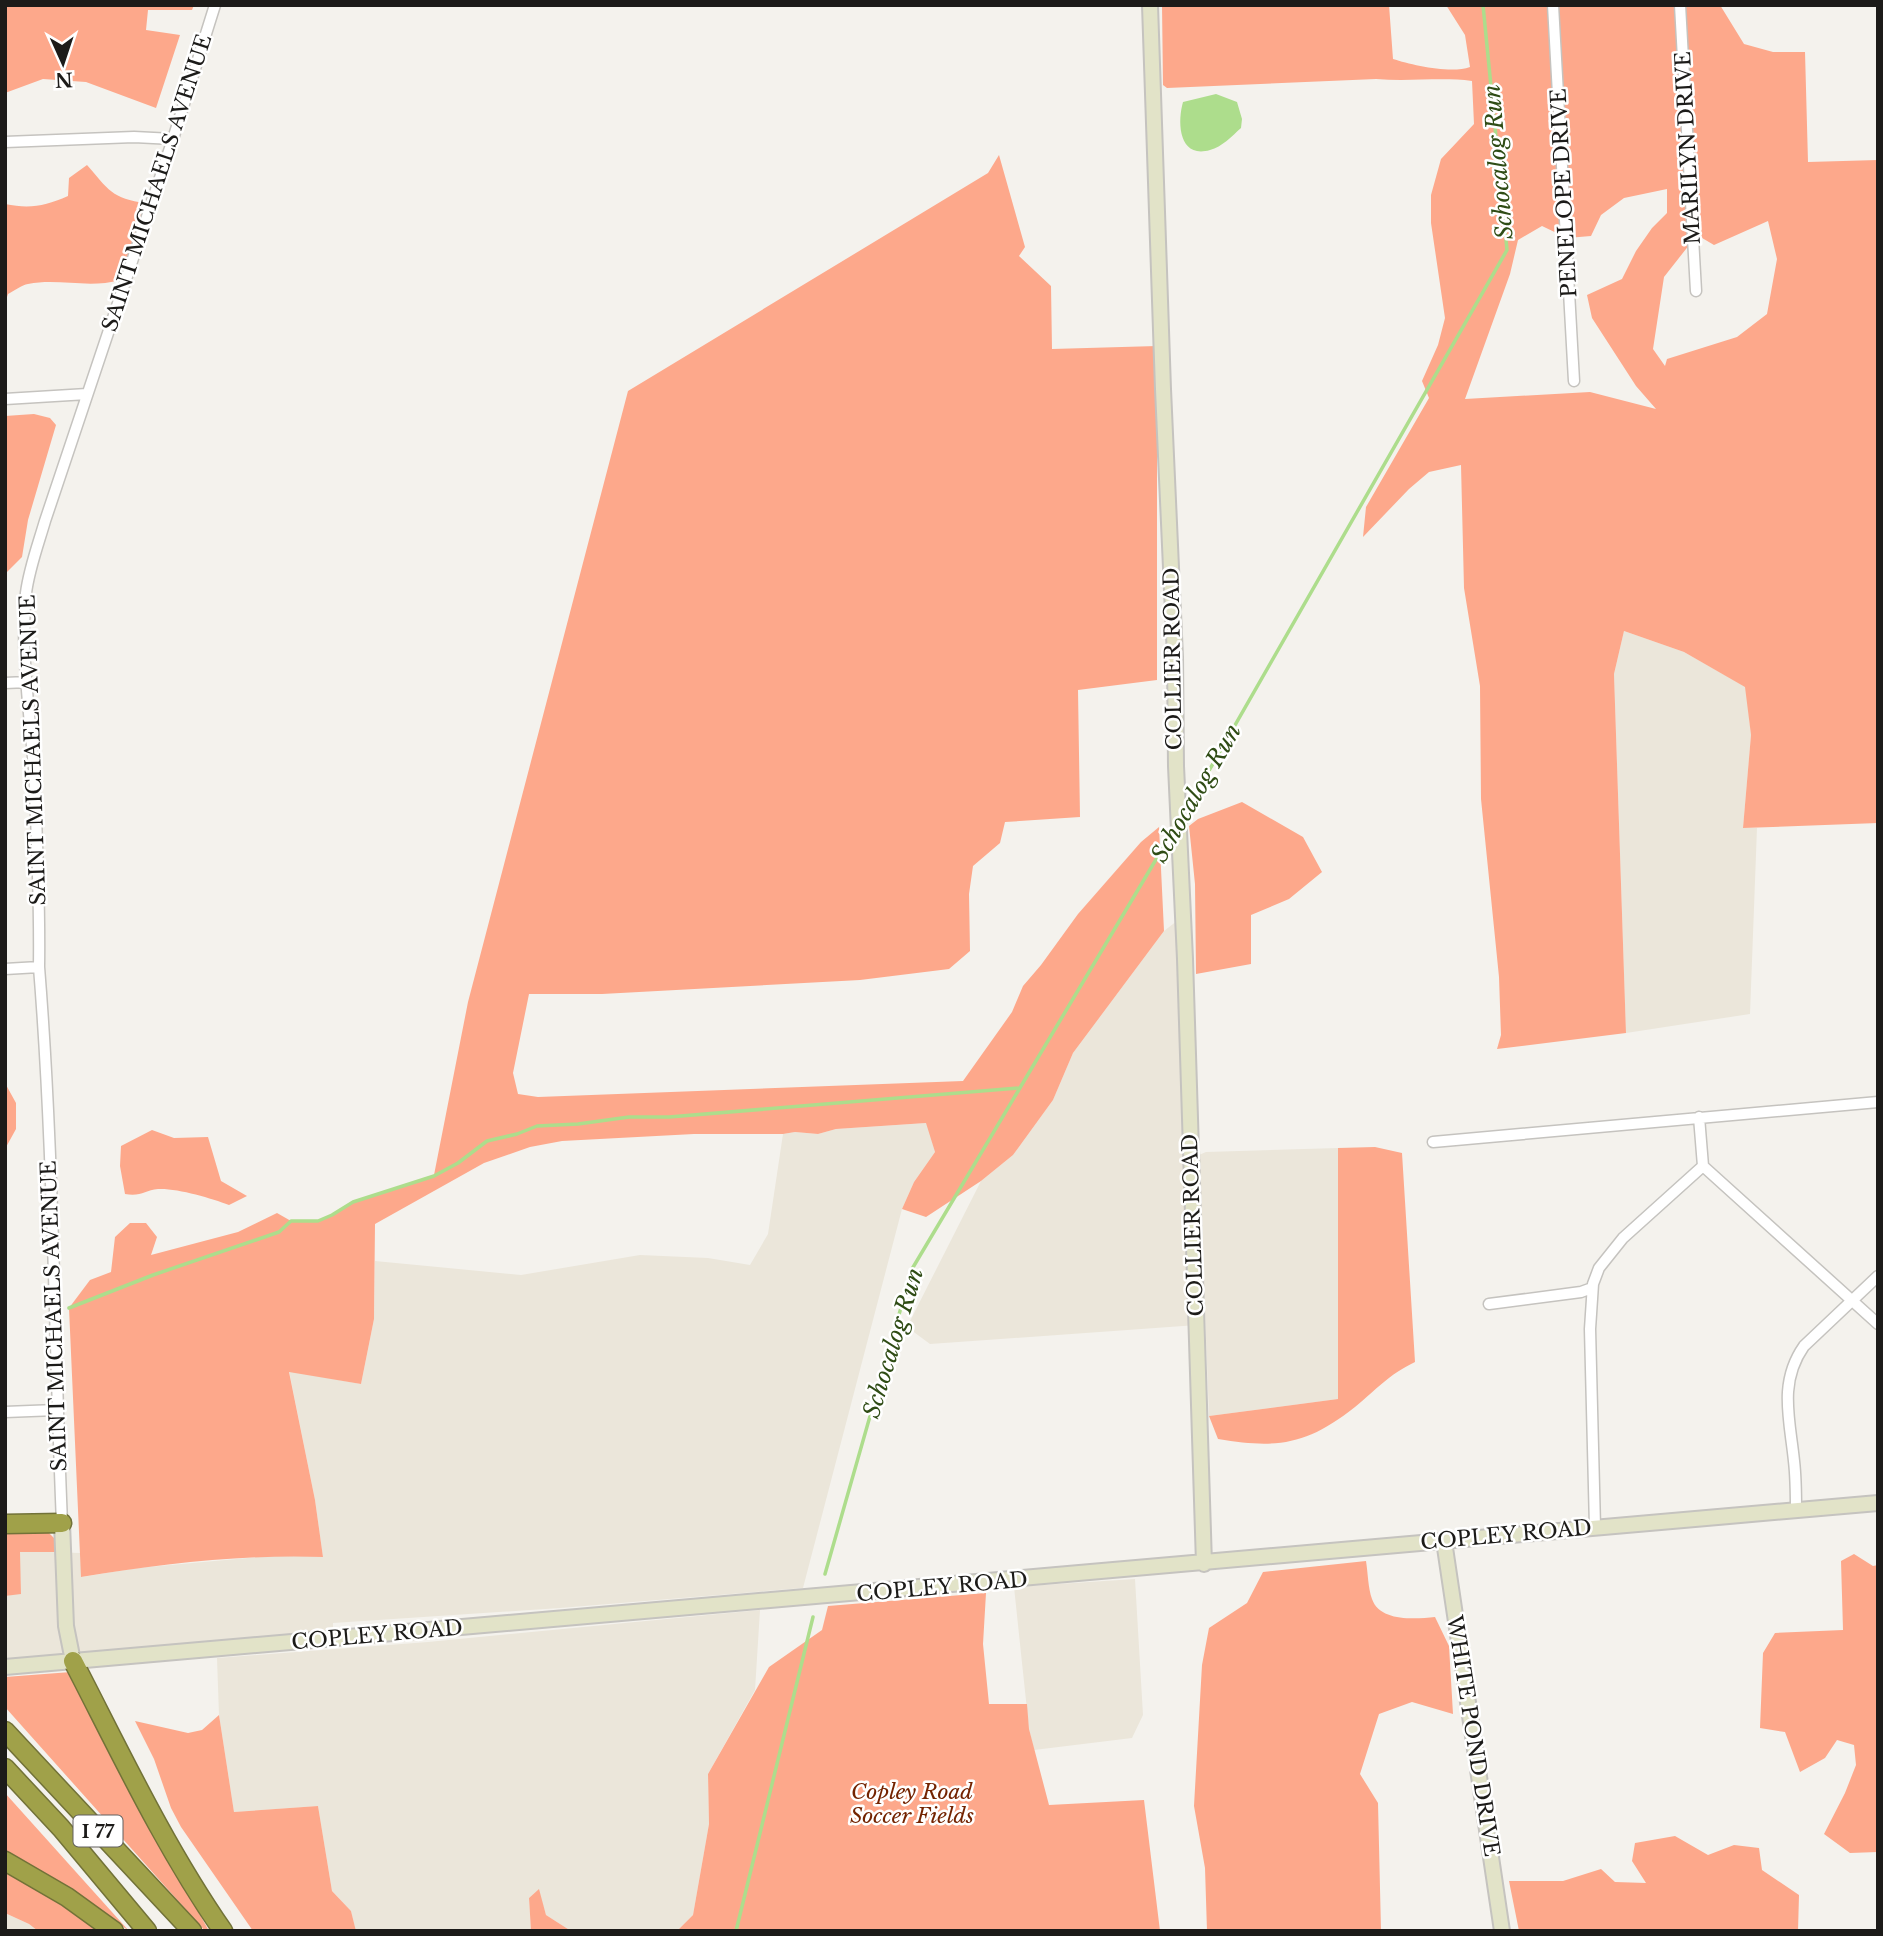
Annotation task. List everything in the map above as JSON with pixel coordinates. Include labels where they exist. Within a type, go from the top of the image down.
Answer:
[{"type":"highway","points":[[5,1524],[62,1523]]},
{"type":"highway","points":[[73,1661],[148,1806],[222,1931]]},
{"type":"highway","name":"I 77","points":[[5,1731],[192,1931]]},
{"type":"highway","name":"I 77","points":[[5,1768],[61,1828],[147,1931]]},
{"type":"highway","points":[[5,1861],[67,1897],[114,1931]]},
{"type":"main road","name":"COLLIER ROAD","points":[[1150,5],[1175,657],[1204,1564]]},
{"type":"main road","name":"COPLEY ROAD","points":[[5,1667],[1878,1503]]},
{"type":"main road","points":[[62,1523],[65,1626],[73,1661]]},
{"type":"main road","name":"WHITE POND DRIVE","points":[[1444,1541],[1502,1931]]},
{"type":"street","name":"SAINT MICHAELS AVENUE","points":[[62,1523],[56,1410],[56,1304],[39,967],[34,770],[27,682],[25,613],[28,580],[215,5]]},
{"type":"street","name":"PENELOPE DRIVE","points":[[1553,5],[1574,381]]},
{"type":"street","name":"MARILYN DRIVE","points":[[1680,5],[1696,291]]},
{"type":"street","points":[[5,142],[134,137],[173,139]]},
{"type":"street","points":[[5,399],[87,394]]},
{"type":"street","points":[[5,683],[27,682]]},
{"type":"street","points":[[5,969],[39,967]]},
{"type":"street","points":[[1433,1142],[1878,1102]]},
{"type":"street","points":[[1699,1117],[1703,1166],[1878,1324]]},
{"type":"street","points":[[1595,1527],[1590,1329],[1592,1288],[1599,1268],[1623,1238],[1703,1166]]},
{"type":"street","points":[[1796,1511],[1795,1468],[1786,1394],[1795,1359],[1804,1346],[1878,1276]]},
{"type":"street","points":[[1489,1304],[1581,1292],[1592,1288]]},
{"type":"street","points":[[5,1412],[56,1410]]},
{"type":"shaded area","points":[[1216,94],[1237,102],[1242,119],[1241,128],[1214,149],[1192,149],[1186,144],[1181,129],[1183,102]]},
{"type":"shaded area","points":[[1624,631],[1684,652],[1746,687],[1751,735],[1743,828],[1757,828],[1750,1014],[1626,1033],[1614,674]]},
{"type":"shaded area","points":[[1182,917],[1197,1325],[930,1344],[907,1327],[981,1181],[1013,1155],[1053,1100],[1073,1053],[1164,931]]},
{"type":"shaded area","points":[[927,1123],[935,1152],[914,1182],[902,1209],[803,1588],[333,1623],[333,1636],[5,1661],[5,1596],[21,1593],[19,1551],[80,1553],[82,1577],[137,1568],[280,1555],[323,1557],[315,1500],[289,1371],[361,1384],[374,1319],[375,1261],[521,1275],[640,1255],[708,1258],[750,1265],[768,1234],[783,1134],[818,1134],[836,1129]]},
{"type":"shaded area","points":[[1338,1148],[1338,1399],[1209,1416],[1199,1155],[1206,1152]]},
{"type":"shaded area","points":[[1135,1579],[1143,1715],[1132,1738],[1034,1750],[1029,1729],[1014,1587]]},
{"type":"shaded area","points":[[760,1610],[755,1690],[708,1774],[709,1824],[693,1915],[677,1931],[571,1931],[546,1915],[538,1890],[529,1898],[531,1931],[356,1931],[351,1911],[332,1891],[318,1806],[234,1812],[219,1715],[217,1658],[428,1642]]},
{"type":"shaded area","points":[[5,1913],[29,1924],[38,1931],[5,1931]]},
{"type":"green space","points":[[5,5],[194,5],[192,10],[148,10],[146,30],[180,35],[156,108],[86,82],[43,79],[5,93]]},
{"type":"green space","points":[[1162,5],[1389,5],[1393,59],[1453,70],[1470,67],[1465,35],[1446,5],[1720,5],[1744,44],[1773,52],[1805,52],[1808,162],[1878,160],[1878,823],[1743,828],[1751,735],[1745,687],[1684,652],[1624,631],[1614,674],[1626,1033],[1497,1049],[1501,1035],[1499,977],[1481,799],[1480,686],[1464,588],[1461,465],[1429,472],[1363,537],[1366,507],[1429,398],[1422,381],[1438,345],[1445,318],[1431,223],[1431,195],[1441,159],[1474,124],[1472,81],[1376,79],[1167,88],[1163,85]],"holes":[[[1667,189],[1667,213],[1652,228],[1636,251],[1622,279],[1587,295],[1592,318],[1636,386],[1656,409],[1590,392],[1465,399],[1510,274],[1518,240],[1542,226],[1567,238],[1591,236],[1601,215],[1624,198]],[[1768,221],[1777,259],[1767,314],[1737,337],[1667,359],[1665,366],[1653,349],[1664,277],[1697,235],[1714,245]]]},
{"type":"green space","points":[[999,155],[1025,247],[1019,256],[1051,286],[1052,349],[1157,346],[1157,680],[1078,690],[1080,817],[1005,822],[1000,843],[973,866],[969,894],[970,951],[949,969],[860,980],[602,994],[529,994],[513,1073],[518,1094],[538,1097],[963,1081],[1012,1012],[1023,986],[1078,914],[1141,842],[1159,827],[1164,931],[1073,1053],[1053,1100],[1013,1155],[981,1181],[926,1217],[902,1209],[914,1182],[935,1152],[926,1123],[836,1129],[818,1134],[694,1134],[562,1141],[530,1147],[484,1163],[375,1224],[374,1319],[361,1384],[289,1372],[315,1500],[323,1557],[202,1561],[81,1577],[69,1308],[90,1280],[111,1272],[115,1237],[130,1223],[146,1223],[157,1237],[151,1255],[238,1232],[277,1213],[291,1221],[318,1221],[353,1202],[434,1175],[468,1002],[628,391],[988,173]]},
{"type":"green space","points":[[87,165],[100,181],[118,196],[146,203],[120,280],[97,284],[28,284],[8,294],[5,303],[5,204],[37,206],[68,196],[69,178]]},
{"type":"green space","points":[[34,414],[50,418],[56,425],[28,520],[22,557],[5,574],[5,416]]},
{"type":"green space","points":[[1242,802],[1303,837],[1322,872],[1289,899],[1251,915],[1251,964],[1196,974],[1195,884],[1189,826],[1198,819]]},
{"type":"green space","points":[[5,1083],[16,1103],[16,1129],[5,1149]]},
{"type":"green space","points":[[152,1130],[174,1138],[208,1137],[221,1181],[247,1196],[229,1205],[166,1189],[135,1195],[125,1194],[120,1166],[121,1146]]},
{"type":"green space","points":[[1375,1147],[1402,1153],[1415,1362],[1390,1377],[1338,1420],[1306,1436],[1291,1441],[1258,1444],[1218,1439],[1209,1416],[1338,1399],[1338,1148]]},
{"type":"green space","points":[[46,1530],[56,1540],[56,1552],[20,1552],[21,1594],[5,1596],[5,1531]]},
{"type":"green space","points":[[1854,1554],[1873,1566],[1878,1565],[1878,1852],[1850,1853],[1824,1834],[1856,1765],[1854,1745],[1837,1740],[1825,1758],[1800,1772],[1785,1732],[1760,1728],[1763,1653],[1775,1633],[1843,1630],[1841,1561]]},
{"type":"green space","points":[[1366,1561],[1372,1599],[1382,1612],[1399,1617],[1435,1617],[1449,1646],[1453,1714],[1412,1702],[1379,1714],[1360,1774],[1378,1803],[1381,1931],[1207,1931],[1205,1868],[1194,1806],[1202,1665],[1209,1628],[1247,1603],[1263,1572]]},
{"type":"green space","name":"Copley Road Soccer Fields","points":[[986,1593],[983,1644],[989,1704],[1027,1704],[1029,1729],[1049,1805],[1144,1800],[1160,1931],[677,1931],[693,1915],[709,1824],[708,1774],[769,1667],[822,1630],[828,1606]]},
{"type":"green space","points":[[71,1672],[79,1693],[126,1783],[209,1931],[205,1931],[5,1707],[5,1677]]},
{"type":"green space","points":[[219,1715],[234,1812],[318,1806],[332,1891],[351,1911],[356,1931],[253,1931],[181,1827],[171,1808],[154,1759],[135,1721],[188,1733],[202,1730]]},
{"type":"green space","points":[[5,1793],[129,1931],[72,1890],[5,1854]]},
{"type":"green space","points":[[1675,1836],[1708,1855],[1734,1845],[1759,1848],[1762,1870],[1799,1895],[1798,1931],[1519,1931],[1509,1881],[1563,1881],[1601,1869],[1615,1882],[1646,1883],[1632,1861],[1635,1843]]},
{"type":"green space","points":[[5,1868],[100,1931],[38,1931],[5,1913]]},
{"type":"green space","points":[[539,1889],[546,1915],[571,1931],[531,1931],[529,1898]]},
{"type":"waterway","name":"Schocalog Run","points":[[1183,816],[1507,250],[1483,5]]},
{"type":"waterway","name":"Schocalog Run","points":[[825,1574],[912,1269],[1173,831]]},
{"type":"waterway","points":[[69,1308],[153,1275],[279,1232],[291,1221],[318,1221],[353,1202],[434,1176],[458,1163],[487,1141],[537,1126],[1019,1088]]},
{"type":"waterway","name":"Schocalog Run","points":[[736,1931],[813,1617]]}]
